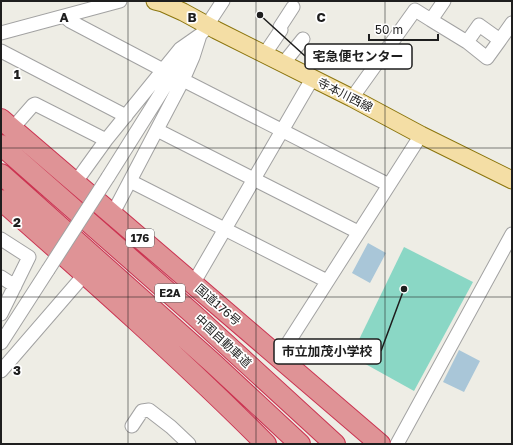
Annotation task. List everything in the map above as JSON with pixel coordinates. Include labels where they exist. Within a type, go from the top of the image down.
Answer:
[{"type":"highway","name":"国道176号","points":[[5,131],[75,183],[380,444]]},
{"type":"highway","name":"中国自動車道","points":[[5,131],[187,308],[335,444]]},
{"type":"highway","name":"中国自動車道","points":[[1,174],[196,348],[300,444]]},
{"type":"highway","points":[[1,200],[85,274],[214,393],[266,444]]},
{"type":"main road","name":"寺本川西線","points":[[155,1],[183,12],[203,30],[283,64],[512,180]]},
{"type":"street","points":[[1,33],[120,1]]},
{"type":"street","points":[[1,342],[164,88],[223,1]]},
{"type":"street","points":[[431,20],[444,1]]},
{"type":"street","points":[[264,55],[281,30],[280,27],[293,7]]},
{"type":"street","points":[[352,98],[415,10],[467,42],[487,58],[512,23]]},
{"type":"street","points":[[64,16],[70,21],[163,70]]},
{"type":"street","points":[[467,42],[479,25],[500,40]]},
{"type":"street","points":[[75,183],[106,140],[180,49],[203,30]]},
{"type":"street","points":[[112,215],[183,80],[203,30]]},
{"type":"street","points":[[283,64],[303,39]]},
{"type":"street","points":[[1,51],[126,116]]},
{"type":"street","points":[[193,284],[312,79]]},
{"type":"street","points":[[183,80],[282,129],[389,185]]},
{"type":"street","points":[[5,131],[35,104],[106,140]]},
{"type":"street","points":[[157,130],[358,232]]},
{"type":"street","points":[[279,357],[421,135]]},
{"type":"street","points":[[130,181],[327,281]]},
{"type":"street","points":[[397,444],[512,234]]},
{"type":"street","points":[[1,238],[29,257],[1,314]]},
{"type":"street","points":[[1,371],[85,274]]},
{"type":"street","points":[[1,276],[15,286]]},
{"type":"street","points":[[132,426],[142,411],[149,410],[171,427],[189,444]]},
{"type":"shaded area","points":[[368,243],[386,253],[370,283],[352,273]]},
{"type":"shaded area","points":[[404,247],[473,282],[414,391],[351,356]]},
{"type":"shaded area","points":[[459,350],[480,361],[464,392],[443,382]]},
{"type":"place","name":"宅急便センター","points":[[260,15]]},
{"type":"place","name":"市立加茂小学校","points":[[404,289]]}]
